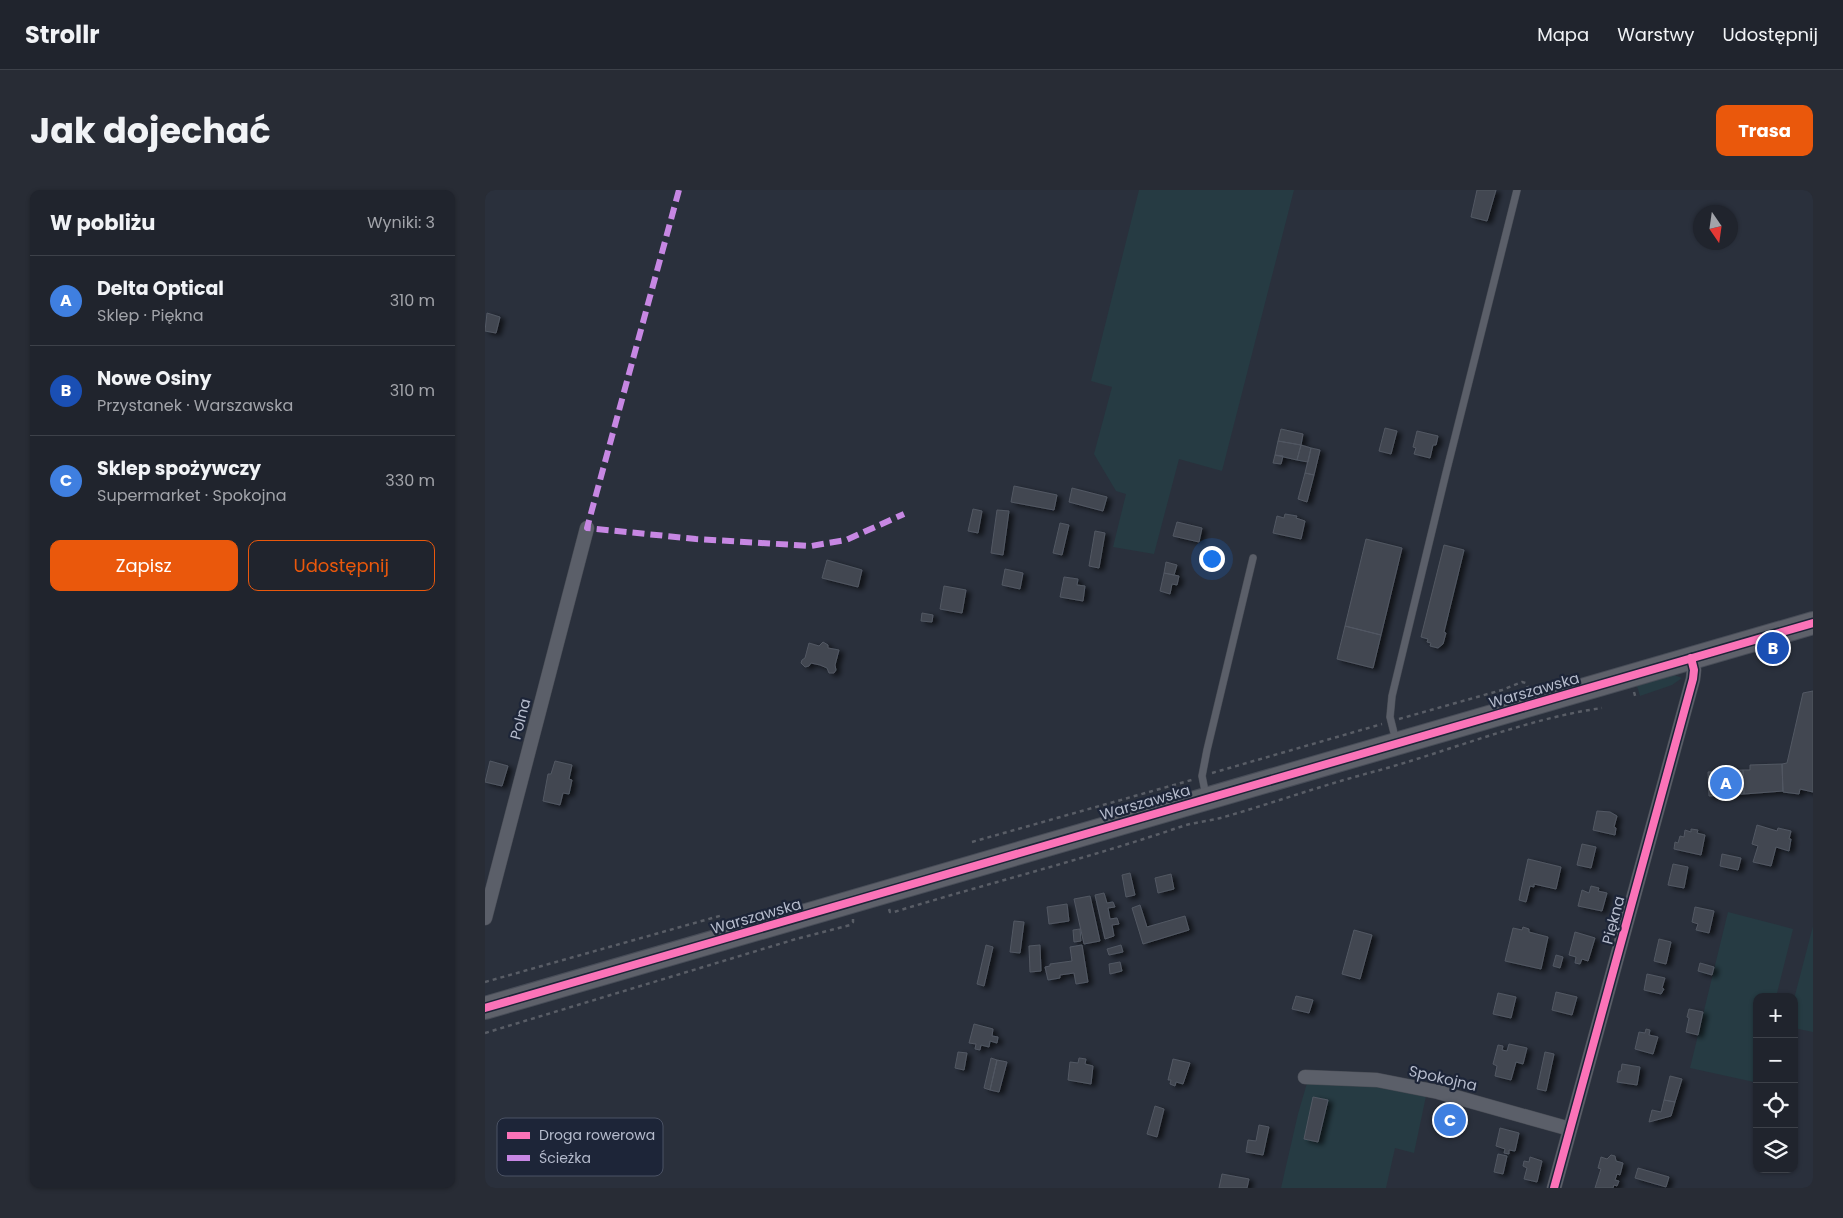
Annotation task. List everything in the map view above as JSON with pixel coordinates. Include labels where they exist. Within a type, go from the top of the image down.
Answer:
[{"type":"main road","name":"Warszawska","points":[[485,1008],[1813,623]]},
{"type":"street","name":"Polna","points":[[485,918],[587,528]]},
{"type":"street","name":"Piękna","points":[[1554,1188],[1693,679],[1694,670],[1691,658]]},
{"type":"street","name":"Spokojna","points":[[1305,1077],[1377,1080],[1394,1083],[1438,1092],[1570,1129]]},
{"type":"lane","points":[[1396,744],[1391,721],[1392,696],[1445,473],[1517,190]]},
{"type":"lane","points":[[1207,798],[1202,776],[1253,558]]},
{"type":"path","points":[[972,842],[1153,792],[1202,776],[1502,690],[1523,682],[1526,683],[1531,691]]},
{"type":"path","points":[[887,904],[890,912],[894,912],[1180,827],[1223,817],[1516,729],[1581,711],[1602,708]]},
{"type":"path","points":[[485,1033],[796,939],[850,926],[853,922],[853,914]]},
{"type":"path","points":[[485,982],[723,915]]},
{"type":"shaded area","points":[[1139,190],[1294,190],[1222,471],[1179,459],[1154,554],[1113,547],[1126,494],[1116,491],[1094,454],[1112,387],[1091,381]]},
{"type":"shaded area","points":[[1674,675],[1682,678],[1672,685],[1640,696],[1637,686]]},
{"type":"shaded area","points":[[1728,912],[1793,929],[1777,993],[1753,993],[1753,1082],[1690,1068]]},
{"type":"shaded area","points":[[1813,926],[1813,1032],[1798,1029],[1798,993],[1796,993]]},
{"type":"shaded area","points":[[1307,1083],[1363,1083],[1426,1096],[1414,1153],[1395,1148],[1386,1188],[1281,1188]]},
{"type":"building","points":[[1477,190],[1496,190],[1487,221],[1471,217]]},
{"type":"building","points":[[487,313],[500,317],[496,333],[485,331]]},
{"type":"building","points":[[1385,428],[1397,431],[1391,454],[1379,451]]},
{"type":"building","points":[[1281,429],[1303,434],[1301,445],[1278,441]]},
{"type":"building","points":[[1417,431],[1438,436],[1436,445],[1433,445],[1430,458],[1414,454],[1416,448],[1413,447]]},
{"type":"building","points":[[1278,441],[1301,445],[1297,460],[1275,455]]},
{"type":"building","points":[[1301,445],[1311,448],[1308,462],[1297,460]]},
{"type":"building","points":[[1311,448],[1320,450],[1314,475],[1305,473]]},
{"type":"building","points":[[1275,455],[1283,456],[1281,464],[1273,463]]},
{"type":"building","points":[[1305,473],[1314,475],[1307,502],[1298,499]]},
{"type":"building","points":[[1014,486],[1057,495],[1054,510],[1011,502]]},
{"type":"building","points":[[1072,488],[1107,497],[1103,511],[1069,502]]},
{"type":"building","points":[[973,509],[982,511],[978,533],[968,531]]},
{"type":"building","points":[[997,510],[1009,511],[1003,555],[991,553]]},
{"type":"building","points":[[1285,514],[1297,516],[1296,518],[1305,521],[1301,539],[1273,533],[1277,516],[1284,518]]},
{"type":"building","points":[[1177,522],[1202,528],[1199,542],[1173,536]]},
{"type":"building","points":[[1060,523],[1069,525],[1062,555],[1053,553]]},
{"type":"building","points":[[1095,531],[1105,533],[1099,568],[1089,566]]},
{"type":"building","points":[[1366,539],[1402,548],[1381,635],[1345,626]]},
{"type":"building","points":[[1444,545],[1464,550],[1444,632],[1446,633],[1443,644],[1438,648],[1430,646],[1431,643],[1427,642],[1428,639],[1421,637]]},
{"type":"building","points":[[827,560],[862,570],[858,587],[822,578]]},
{"type":"building","points":[[1166,562],[1177,565],[1174,575],[1164,573]]},
{"type":"building","points":[[1005,569],[1023,573],[1020,589],[1002,585]]},
{"type":"building","points":[[1164,573],[1179,576],[1177,585],[1172,584],[1170,594],[1160,591]]},
{"type":"building","points":[[1064,577],[1078,579],[1077,585],[1085,586],[1083,601],[1060,597]]},
{"type":"building","points":[[944,586],[966,590],[962,613],[940,609]]},
{"type":"building","points":[[922,613],[933,615],[932,622],[921,621]]},
{"type":"building","points":[[1345,626],[1381,635],[1373,668],[1337,659]]},
{"type":"building","points":[[823,642],[828,645],[828,648],[839,650],[834,673],[829,673],[827,668],[820,665],[811,663],[805,667],[801,663],[805,658],[809,643],[819,646]]},
{"type":"building","points":[[1813,691],[1813,792],[1800,789],[1799,794],[1783,792],[1782,764],[1787,763],[1803,693]]},
{"type":"building","points":[[490,761],[508,766],[502,786],[485,782]]},
{"type":"building","points":[[555,761],[572,765],[569,779],[572,780],[569,794],[563,793],[560,805],[543,801],[548,774],[551,774]]},
{"type":"building","points":[[1782,764],[1783,791],[1744,794],[1743,770],[1750,770],[1750,765]]},
{"type":"building","points":[[1743,770],[1744,794],[1709,796],[1708,772]]},
{"type":"building","points":[[1597,811],[1610,812],[1617,816],[1614,827],[1616,828],[1615,835],[1593,830]]},
{"type":"building","points":[[1757,825],[1777,831],[1778,828],[1791,831],[1789,851],[1776,847],[1771,866],[1753,862],[1758,846],[1752,844]]},
{"type":"building","points":[[1691,829],[1698,830],[1697,833],[1705,835],[1701,855],[1674,849],[1675,842],[1678,843],[1680,836],[1684,837],[1685,830],[1691,832]]},
{"type":"building","points":[[1582,844],[1596,847],[1591,868],[1577,865]]},
{"type":"building","points":[[1722,854],[1741,858],[1738,870],[1720,866]]},
{"type":"building","points":[[1528,859],[1561,867],[1556,889],[1534,884],[1534,887],[1530,886],[1526,902],[1519,900]]},
{"type":"building","points":[[1673,864],[1688,867],[1684,888],[1668,885]]},
{"type":"building","points":[[1130,873],[1135,895],[1126,897],[1122,875]]},
{"type":"building","points":[[1171,874],[1174,889],[1158,893],[1155,878]]},
{"type":"building","points":[[1591,886],[1599,888],[1598,891],[1607,893],[1602,911],[1578,906],[1582,890],[1589,893]]},
{"type":"building","points":[[1104,893],[1107,903],[1113,902],[1115,907],[1108,908],[1110,919],[1117,918],[1119,924],[1112,925],[1114,936],[1105,939],[1095,895]]},
{"type":"building","points":[[1090,896],[1100,941],[1084,944],[1074,899]]},
{"type":"building","points":[[1067,904],[1069,921],[1049,924],[1047,907]]},
{"type":"building","points":[[1140,905],[1147,927],[1185,916],[1189,930],[1143,944],[1132,908]]},
{"type":"building","points":[[1695,907],[1714,911],[1709,933],[1696,930],[1698,924],[1692,922]]},
{"type":"building","points":[[1014,921],[1024,922],[1020,953],[1010,952]]},
{"type":"building","points":[[1523,927],[1529,929],[1529,932],[1548,937],[1541,969],[1505,961],[1513,928],[1522,930]]},
{"type":"building","points":[[1080,929],[1081,941],[1074,942],[1073,930]]},
{"type":"building","points":[[1354,930],[1372,935],[1360,979],[1342,974]]},
{"type":"building","points":[[1575,932],[1595,938],[1588,961],[1582,959],[1580,964],[1575,963],[1576,957],[1569,955]]},
{"type":"building","points":[[1659,939],[1671,942],[1666,964],[1654,961]]},
{"type":"building","points":[[986,945],[993,947],[984,986],[977,984]]},
{"type":"building","points":[[1040,945],[1041,971],[1030,972],[1029,946]]},
{"type":"building","points":[[1082,945],[1088,982],[1076,984],[1074,973],[1060,975],[1060,978],[1048,980],[1045,967],[1050,966],[1050,964],[1072,961],[1070,947]]},
{"type":"building","points":[[1121,945],[1123,952],[1109,955],[1107,949]]},
{"type":"building","points":[[1556,955],[1563,957],[1560,968],[1553,966]]},
{"type":"building","points":[[1120,962],[1122,971],[1110,974],[1109,964]]},
{"type":"building","points":[[1700,963],[1714,967],[1712,975],[1698,971]]},
{"type":"building","points":[[1647,974],[1665,978],[1662,988],[1664,989],[1661,994],[1644,990]]},
{"type":"building","points":[[1556,992],[1577,997],[1572,1015],[1552,1010]]},
{"type":"building","points":[[1498,993],[1516,997],[1511,1018],[1493,1014]]},
{"type":"building","points":[[1296,996],[1313,1000],[1309,1013],[1292,1009]]},
{"type":"building","points":[[1689,1009],[1703,1012],[1698,1035],[1686,1032]]},
{"type":"building","points":[[974,1024],[993,1029],[992,1036],[998,1037],[997,1043],[990,1041],[989,1047],[981,1045],[980,1050],[975,1049],[976,1044],[969,1043]]},
{"type":"building","points":[[1646,1029],[1650,1030],[1649,1035],[1658,1037],[1653,1054],[1635,1049],[1639,1032],[1645,1033]]},
{"type":"building","points":[[1509,1044],[1527,1048],[1523,1064],[1516,1062],[1511,1080],[1495,1076],[1497,1066],[1493,1064],[1498,1045],[1503,1046],[1502,1050],[1507,1051]]},
{"type":"building","points":[[958,1052],[967,1053],[964,1070],[955,1068]]},
{"type":"building","points":[[1545,1052],[1554,1054],[1546,1091],[1537,1089]]},
{"type":"building","points":[[991,1058],[997,1060],[990,1090],[984,1088]]},
{"type":"building","points":[[1079,1058],[1086,1059],[1085,1064],[1093,1066],[1091,1084],[1068,1080],[1070,1062],[1078,1063]]},
{"type":"building","points":[[1173,1059],[1190,1063],[1183,1084],[1176,1082],[1175,1086],[1170,1084],[1171,1080],[1168,1080]]},
{"type":"building","points":[[997,1060],[1007,1062],[999,1092],[990,1090]]},
{"type":"building","points":[[1622,1064],[1640,1067],[1637,1085],[1617,1082]]},
{"type":"building","points":[[1670,1076],[1682,1079],[1675,1102],[1664,1100]]},
{"type":"building","points":[[1313,1097],[1328,1100],[1318,1142],[1304,1139]]},
{"type":"building","points":[[1664,1100],[1675,1102],[1671,1116],[1649,1122],[1652,1110],[1661,1112]]},
{"type":"building","points":[[1155,1106],[1164,1109],[1157,1137],[1147,1134]]},
{"type":"building","points":[[1444,1110],[1460,1114],[1456,1131],[1440,1126]]},
{"type":"building","points":[[1259,1125],[1269,1127],[1263,1155],[1246,1152],[1248,1140],[1256,1141]]},
{"type":"building","points":[[1500,1128],[1519,1133],[1515,1151],[1509,1150],[1509,1154],[1504,1153],[1505,1149],[1496,1146]]},
{"type":"building","points":[[1498,1154],[1507,1156],[1503,1174],[1494,1172]]},
{"type":"building","points":[[1611,1155],[1615,1156],[1616,1161],[1623,1163],[1620,1175],[1617,1174],[1615,1180],[1619,1181],[1617,1186],[1614,1185],[1613,1188],[1595,1188],[1601,1169],[1598,1168],[1601,1157],[1607,1159]]},
{"type":"building","points":[[1530,1157],[1542,1161],[1537,1182],[1524,1179],[1527,1168],[1523,1166],[1524,1161],[1529,1162]]},
{"type":"building","points":[[1638,1168],[1669,1177],[1666,1187],[1635,1178]]},
{"type":"building","points":[[1222,1174],[1249,1179],[1247,1188],[1219,1188]]},
{"type":"marked path","points":[[679,190],[587,528],[696,539],[811,546],[846,540],[904,514]]},
{"type":"cycle path","points":[[485,1008],[1813,623]]},
{"type":"cycle path","points":[[1554,1188],[1693,679],[1694,670],[1691,658]]},
{"type":"place","name":"Nowe Osiny","points":[[1773,648]]},
{"type":"place","name":"Delta Optical","points":[[1726,783]]},
{"type":"place","name":"Sklep spożywczy","points":[[1450,1120]]}]
